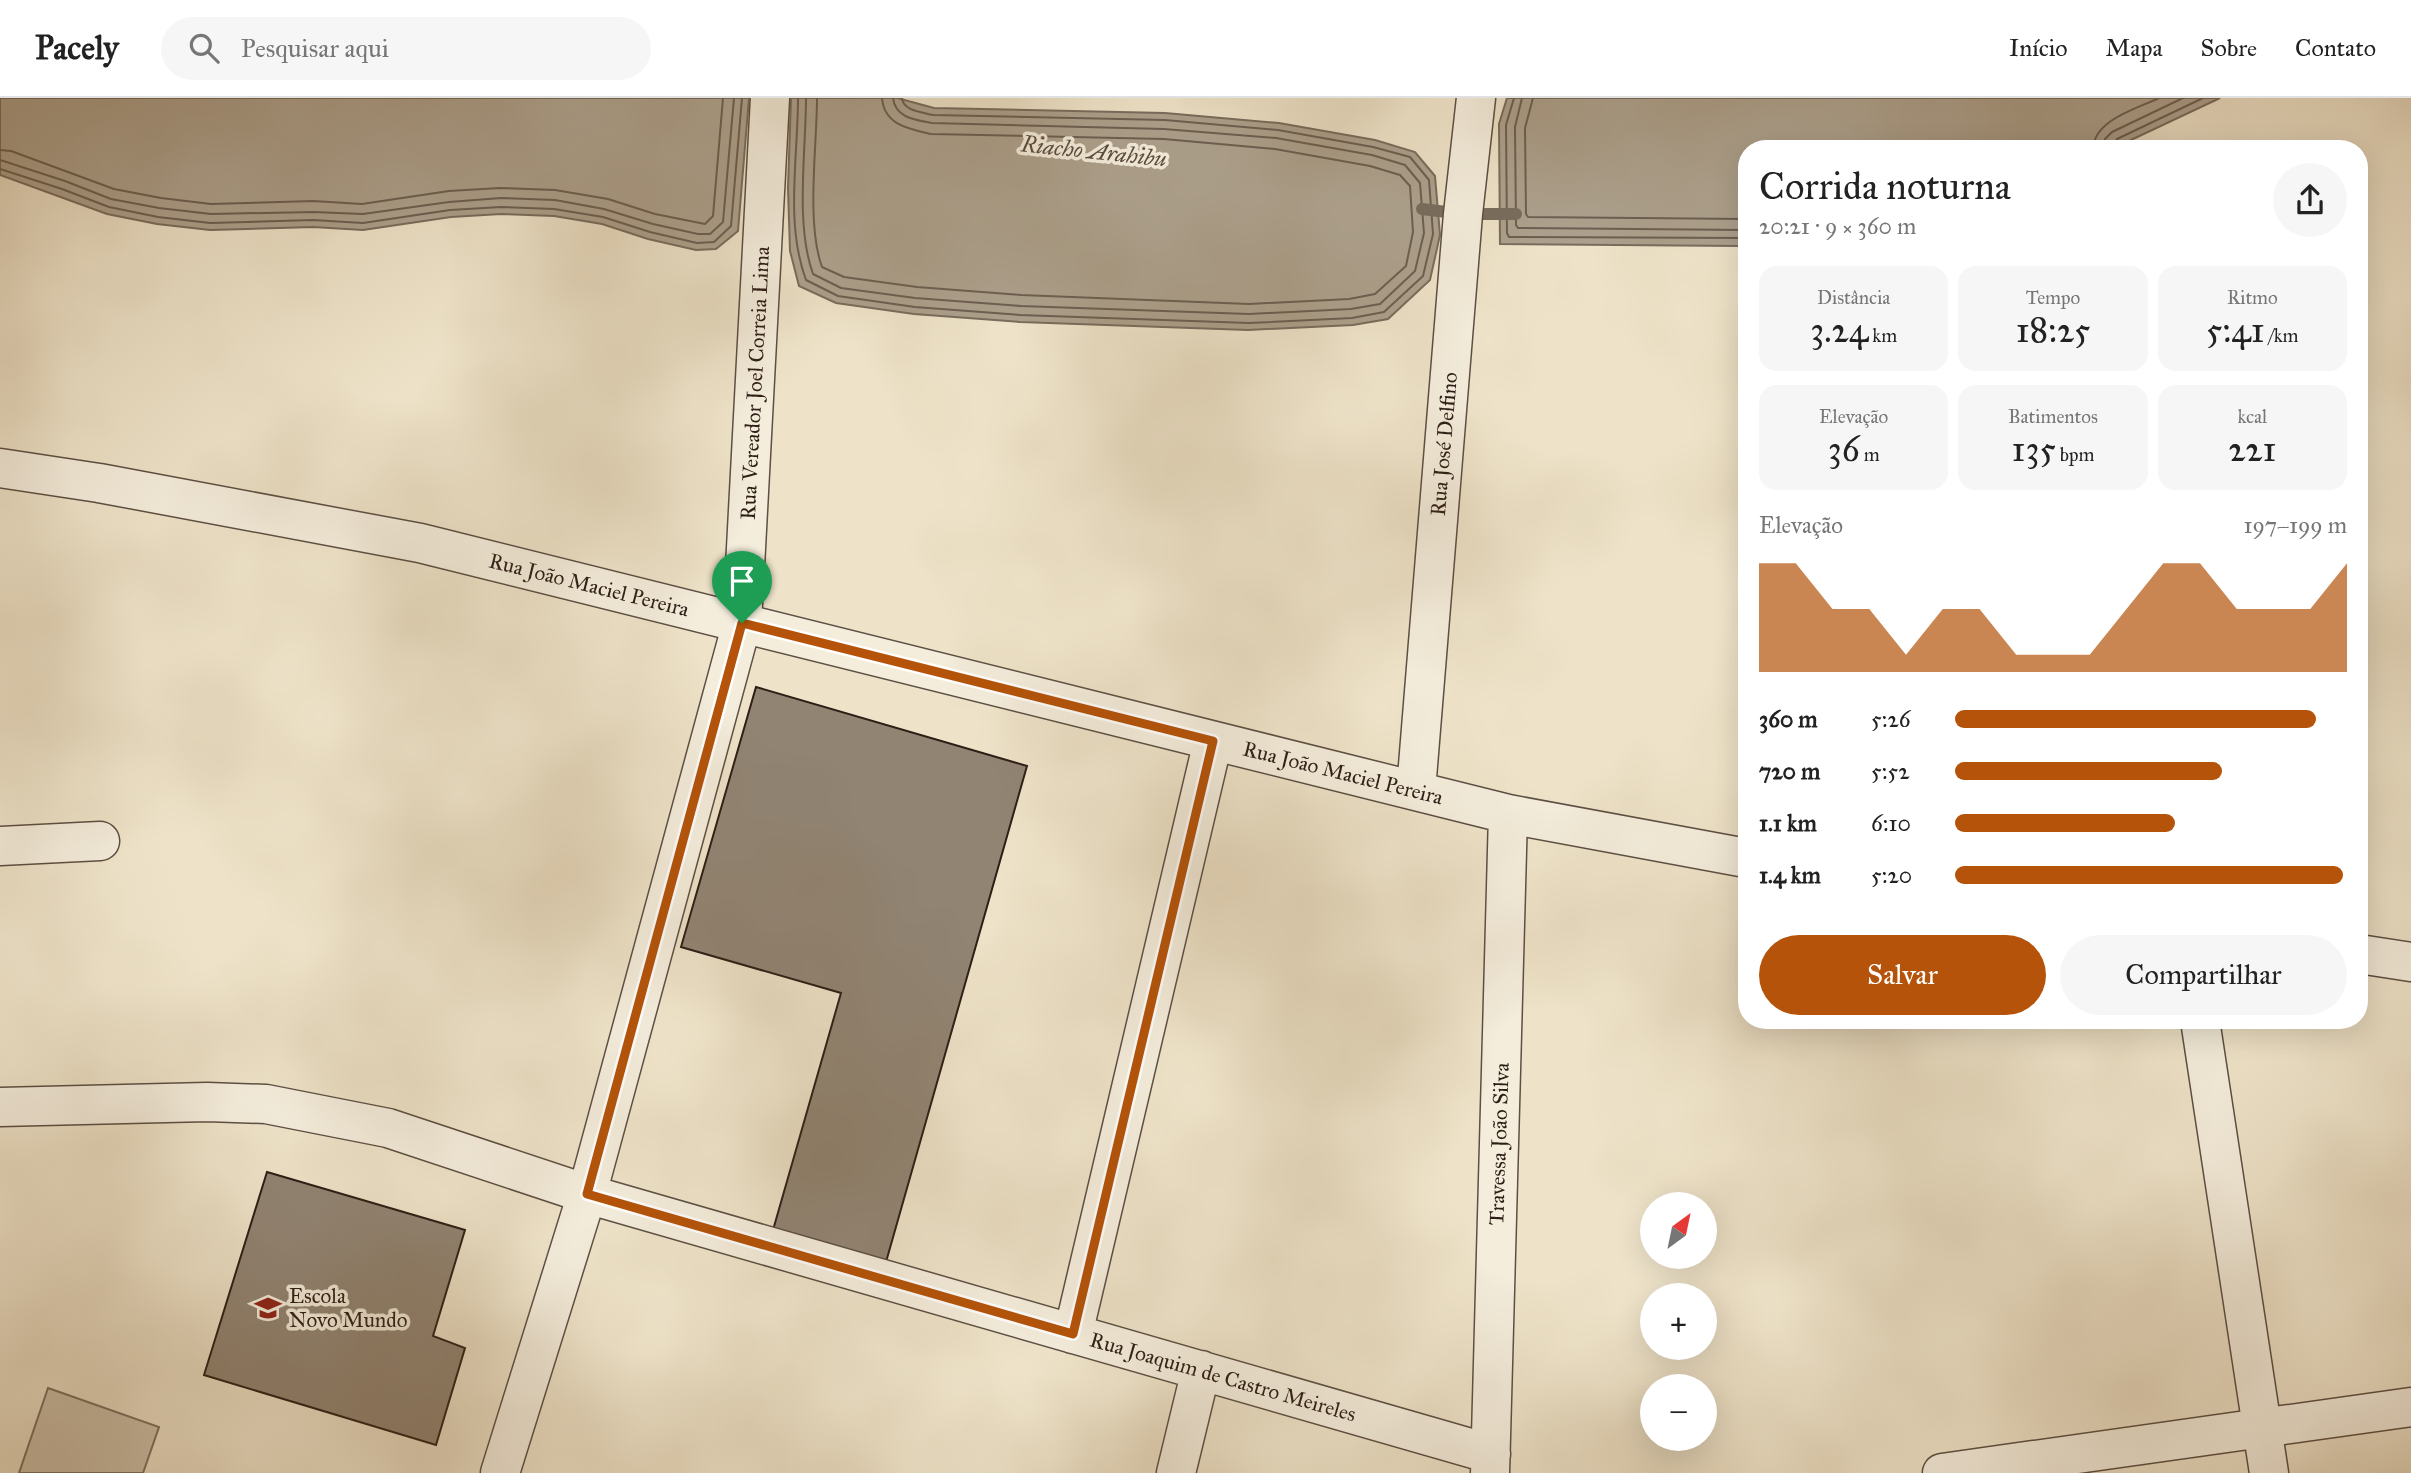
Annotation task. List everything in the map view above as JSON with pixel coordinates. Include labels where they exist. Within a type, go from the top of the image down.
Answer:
[{"type":"street","name":"Rua Vereador Joel Correia Lima","points":[[500,1473],[587,1194],[742,623],[770,98]]},
{"type":"street","name":"Rua José Delfino","points":[[1416,790],[1462,228],[1476,98]]},
{"type":"street","name":"Rua João Maciel Pereira","points":[[0,468],[99,483],[420,543],[1508,814],[1738,857]]},
{"type":"street","points":[[1073,1334],[1213,741]]},
{"type":"street","name":"Travessa João Silva","points":[[1490,1463],[1508,814]]},
{"type":"street","points":[[0,846],[100,841]]},
{"type":"street","points":[[2368,955],[2411,962]]},
{"type":"street","points":[[2201,1029],[2269,1473]]},
{"type":"street","name":"Rua Joaquim de Castro Meireles","points":[[0,1107],[267,1104],[388,1128],[587,1194],[1201,1370],[1490,1463]]},
{"type":"street","points":[[1176,1473],[1201,1370]]},
{"type":"street","points":[[1942,1473],[2411,1406]]},
{"type":"shaded area","points":[[48,1388],[159,1427],[143,1473],[19,1473]]},
{"type":"water","points":[[0,98],[749,98],[738,231],[716,249],[696,250],[648,239],[602,224],[554,216],[501,214],[451,217],[363,230],[313,227],[210,230],[157,224],[107,214],[0,175]]},
{"type":"water","points":[[791,98],[897,98],[934,108],[1165,113],[1279,123],[1375,140],[1415,152],[1435,176],[1440,235],[1430,280],[1388,319],[1353,325],[1248,330],[1020,322],[914,314],[836,303],[799,286],[790,251],[788,188]]},
{"type":"water","points":[[1507,98],[2220,98],[2131,140],[1738,140],[1738,246],[1500,244],[1499,124]]},
{"type":"building","points":[[756,687],[1027,766],[884,1269],[771,1237],[841,993],[681,947]]},
{"type":"building","points":[[267,1172],[465,1230],[433,1336],[465,1348],[436,1445],[204,1375]]},
{"type":"waterway","name":"Riacho Arahibu","points":[[1422,209],[1463,214],[1516,214]]},
{"type":"place","name":"Escola Novo Mundo","points":[[268,1308]]},
{"type":"route","points":[[742,623],[1213,741],[1073,1334],[587,1194],[742,623]]}]
